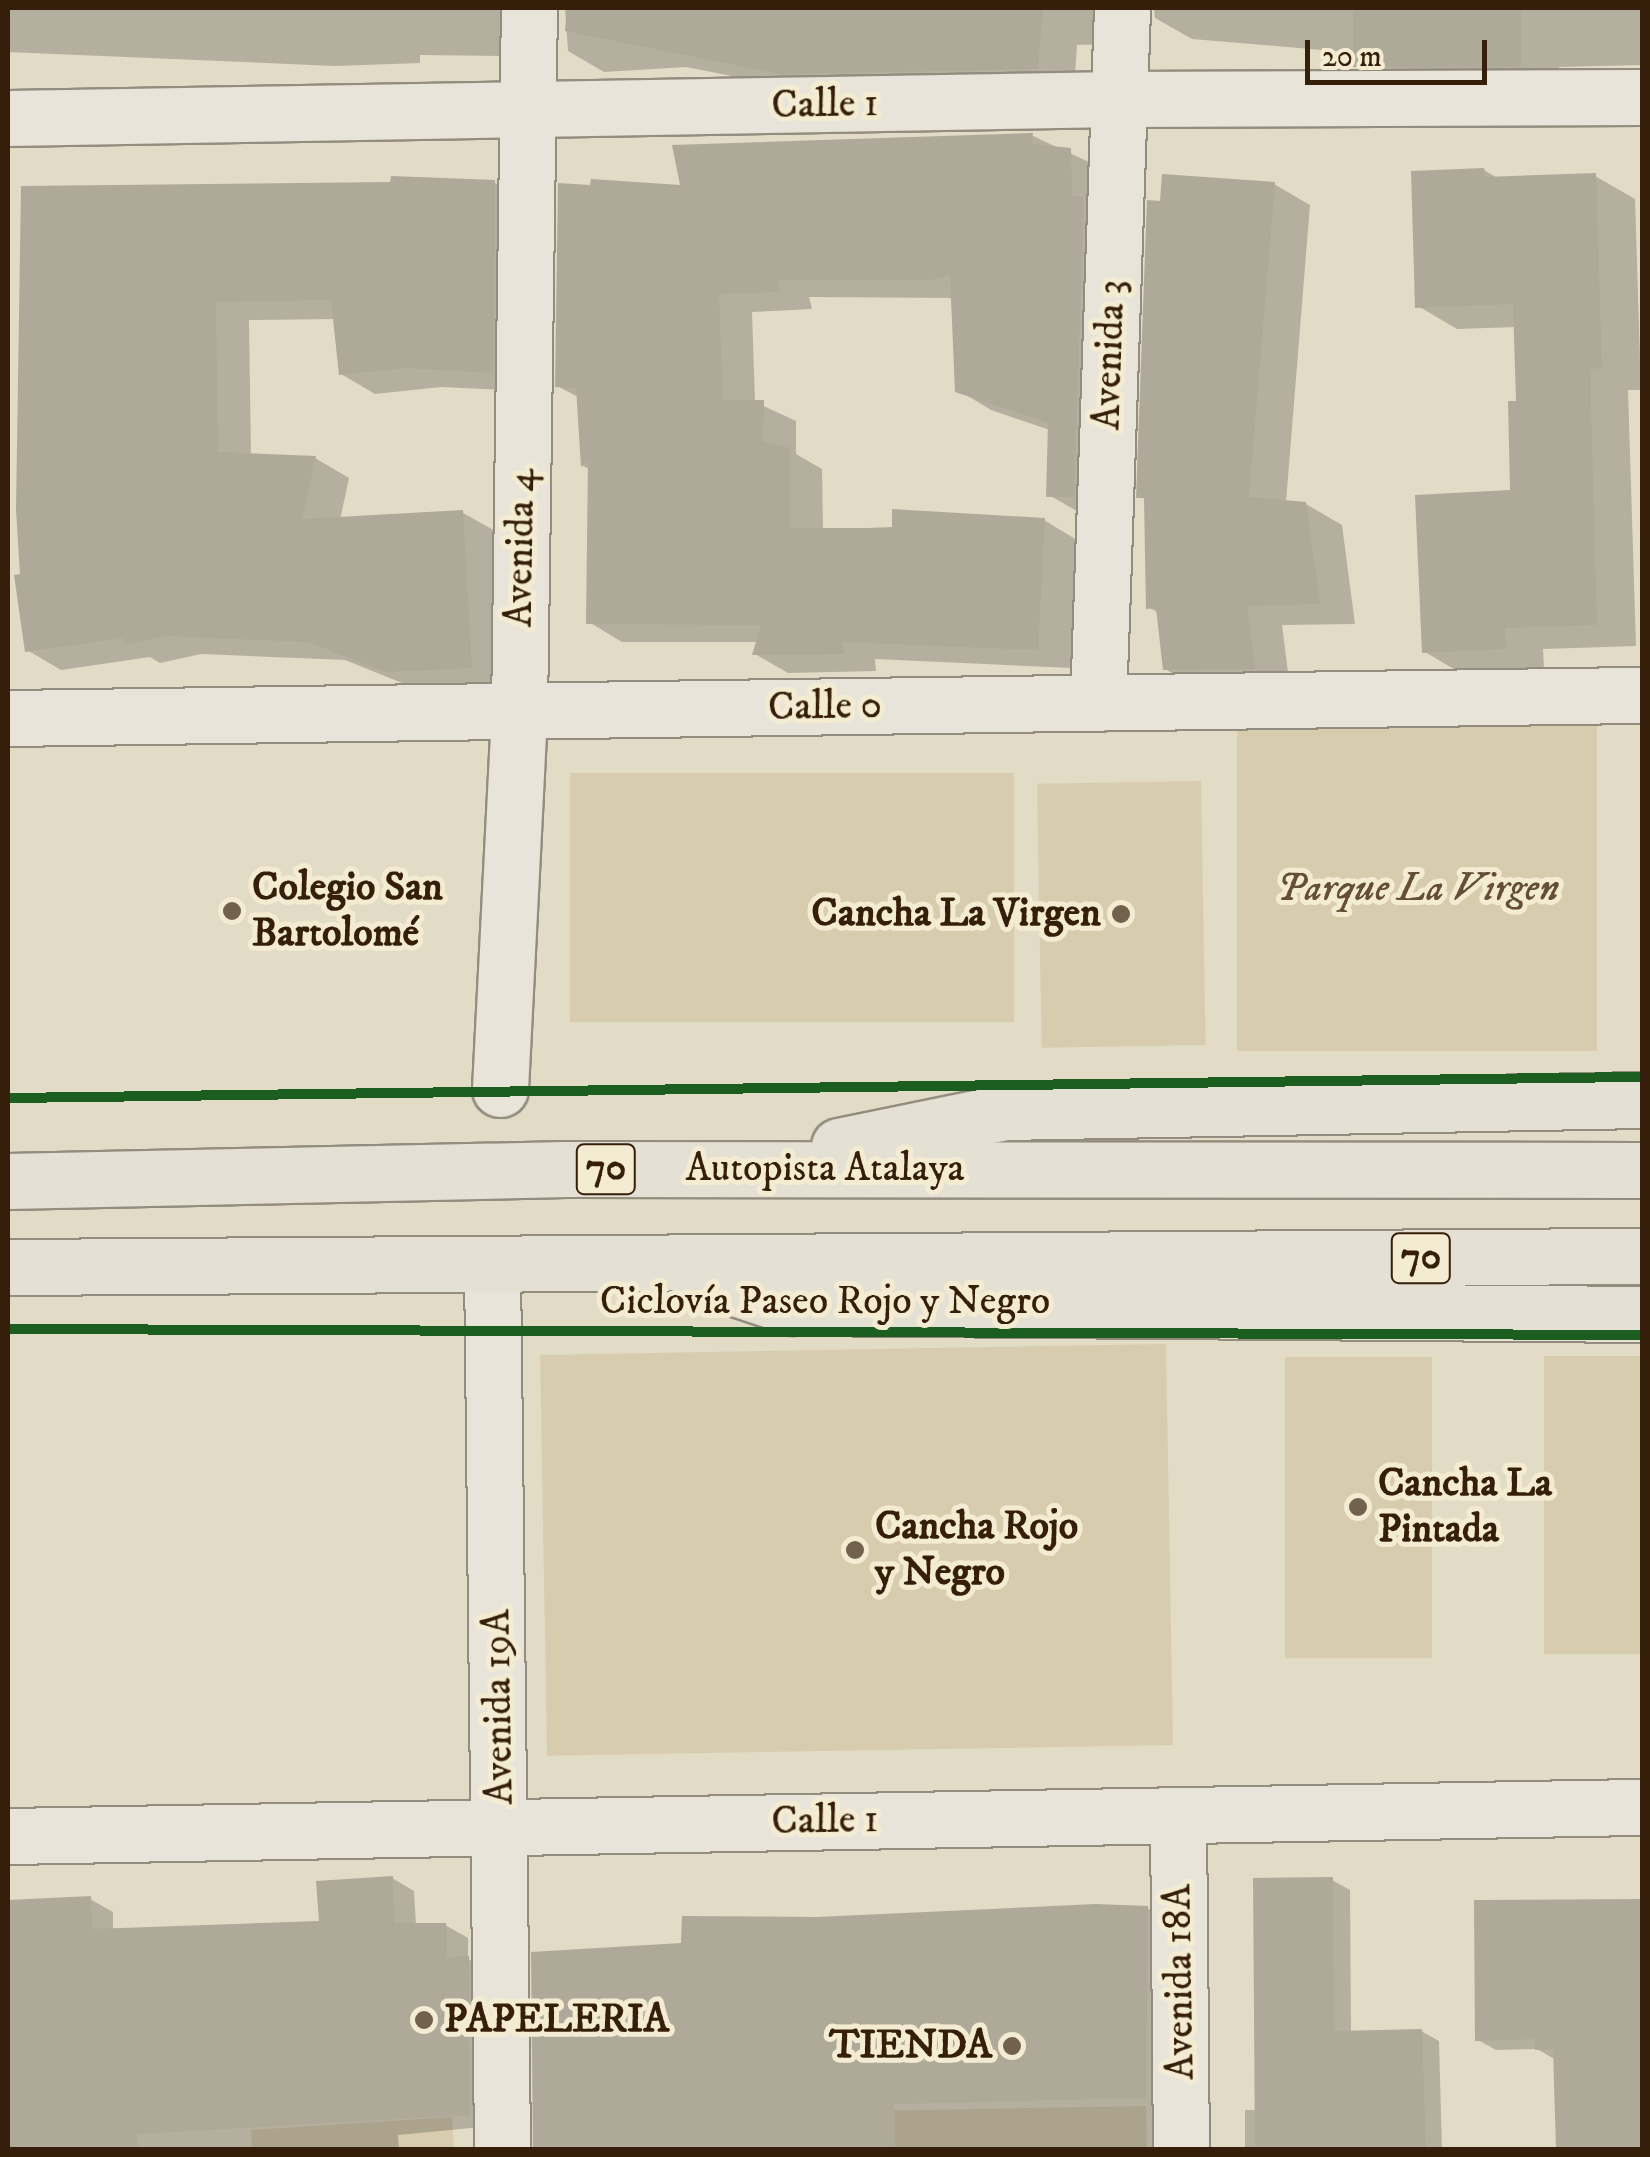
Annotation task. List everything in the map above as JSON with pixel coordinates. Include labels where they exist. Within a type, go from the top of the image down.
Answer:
[{"type":"main road","points":[[707,1169],[1004,1112],[1642,1100]]},
{"type":"main road","name":"Autopista Atalaya","points":[[8,1180],[707,1169],[1642,1170]]},
{"type":"main road","name":"70","points":[[8,1267],[1642,1256]]},
{"type":"main road","points":[[662,1263],[792,1307],[1642,1314]]},
{"type":"street","name":"Avenida 4","points":[[500,1089],[518,711],[529,8]]},
{"type":"street","name":"Avenida 3","points":[[1098,703],[1122,8]]},
{"type":"street","name":"Calle 1","points":[[8,118],[1119,99],[1642,97]]},
{"type":"street","name":"Calle 0","points":[[8,718],[1642,695]]},
{"type":"street","name":"Avenida 19A","points":[[492,1264],[502,2150]]},
{"type":"street","name":"Calle 1","points":[[8,1836],[1642,1808]]},
{"type":"street","name":"Avenida 18A","points":[[1178,1816],[1181,2150]]},
{"type":"green space","name":"Parque La Virgen","points":[[1237,725],[1597,725],[1597,1051],[1237,1051]]},
{"type":"green space","points":[[570,773],[1014,773],[1014,1022],[570,1022]]},
{"type":"green space","name":"Cancha La Virgen","points":[[1201,781],[1206,1045],[1042,1048],[1037,784]]},
{"type":"green space","name":"Cancha Rojo y Negro","points":[[1166,1344],[1173,1745],[547,1756],[540,1355]]},
{"type":"green space","name":"Cancha La Pintada","points":[[1544,1356],[1642,1356],[1642,1654],[1544,1654]]},
{"type":"green space","name":"Cancha La Pintada","points":[[1285,1357],[1432,1357],[1432,1658],[1285,1658]]},
{"type":"green space","points":[[1146,2106],[1147,2149],[895,2150],[894,2110]]},
{"type":"green space","points":[[452,2117],[454,2149],[252,2149],[251,2130]]},
{"type":"building","points":[[567,8],[1043,8],[1038,69],[780,74],[565,31]]},
{"type":"building","points":[[1353,8],[1521,8],[1521,67],[1353,67]]},
{"type":"building","points":[[1033,133],[1032,144],[1071,148],[1072,196],[1084,197],[1074,497],[1046,497],[1048,423],[955,392],[950,275],[931,280],[777,280],[780,292],[719,294],[723,400],[764,400],[763,441],[790,448],[790,528],[892,528],[892,509],[1045,518],[1038,650],[843,642],[844,654],[752,655],[761,625],[586,624],[588,461],[581,467],[576,388],[555,387],[558,183],[590,185],[591,179],[680,185],[672,145]]},
{"type":"building","points":[[1484,168],[1485,177],[1596,173],[1602,368],[1590,369],[1597,625],[1505,628],[1506,649],[1422,653],[1415,495],[1510,490],[1508,401],[1516,401],[1513,304],[1415,308],[1411,171]]},
{"type":"building","points":[[1162,174],[1275,182],[1249,497],[1306,502],[1320,604],[1247,606],[1255,669],[1163,670],[1156,608],[1146,609],[1144,498],[1136,498],[1147,200],[1160,201]]},
{"type":"building","points":[[391,176],[495,180],[493,373],[406,368],[339,375],[331,300],[216,302],[218,452],[316,456],[302,519],[463,510],[472,668],[385,672],[308,642],[166,636],[124,645],[124,638],[25,652],[14,575],[20,574],[16,510],[21,186],[390,182]]},
{"type":"building","points":[[393,1876],[394,1923],[446,1923],[447,1957],[469,1956],[470,2115],[137,2134],[138,2150],[8,2150],[8,1900],[91,1896],[92,1929],[319,1921],[316,1881]]},
{"type":"building","points":[[1333,1877],[1334,2031],[1422,2029],[1426,2150],[1255,2150],[1253,1878]]},
{"type":"building","points":[[1642,1899],[1642,2150],[1556,2150],[1553,2050],[1535,2050],[1535,2039],[1475,2041],[1474,1900]]},
{"type":"building","points":[[1096,1904],[1148,1906],[1146,2098],[894,2104],[895,2150],[533,2150],[531,1952],[681,1943],[682,1916],[817,1917]]},
{"type":"cycle path","points":[[8,1098],[1642,1077]]},
{"type":"cycle path","name":"Ciclovía Paseo Rojo y Negro","points":[[8,1329],[1642,1335]]},
{"type":"place","name":"Colegio San Bartolomé","points":[[232,911]]},
{"type":"place","name":"Cancha La Virgen","points":[[1121,914]]},
{"type":"place","name":"Cancha La Pintada","points":[[1358,1507]]},
{"type":"place","name":"Cancha Rojo y Negro","points":[[855,1550]]},
{"type":"place","name":"PAPELERIA","points":[[424,2020]]},
{"type":"place","name":"TIENDA","points":[[1012,2046]]}]
